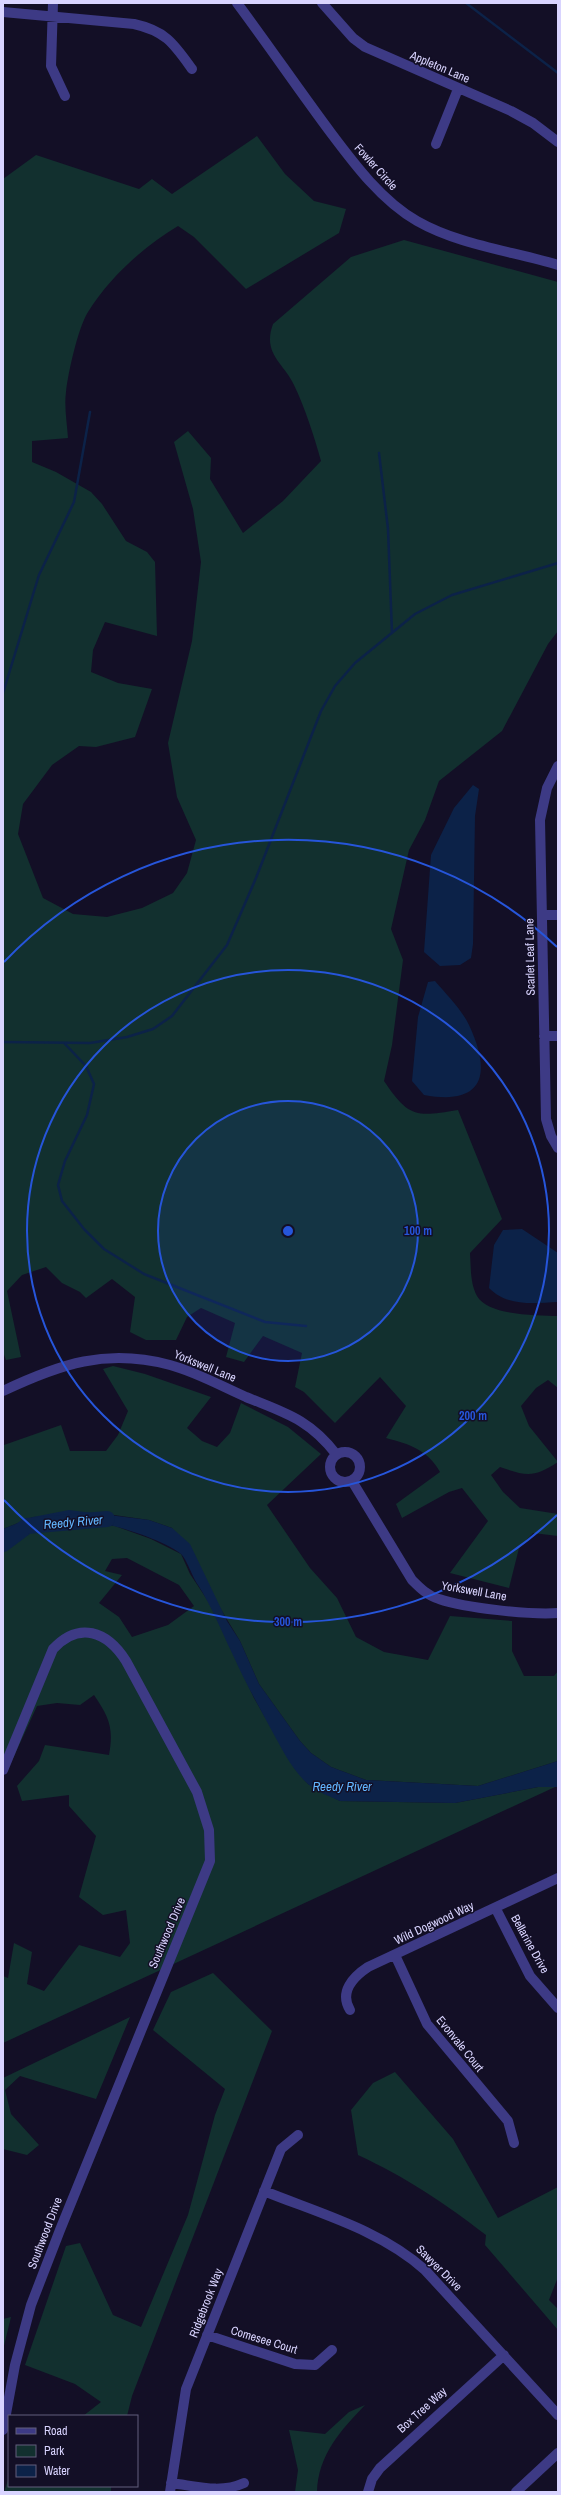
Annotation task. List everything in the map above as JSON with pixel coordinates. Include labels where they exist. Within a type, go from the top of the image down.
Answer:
[{"type":"street","points":[[53,3],[51,66],[65,96]]},
{"type":"street","name":"Fowler Circle","points":[[237,3],[282,68],[352,162],[393,205],[417,221],[444,234],[558,265]]},
{"type":"street","name":"Appleton Lane","points":[[322,3],[353,38],[365,47],[511,111],[533,123],[558,142]]},
{"type":"street","points":[[3,12],[134,24],[152,28],[166,37],[192,69]]},
{"type":"street","points":[[436,144],[458,89]]},
{"type":"street","name":"Scarlet Leaf Lane","points":[[558,766],[551,778],[541,809],[546,1119],[551,1136],[558,1148]]},
{"type":"street","points":[[542,915],[558,915]]},
{"type":"street","points":[[544,1036],[558,1036]]},
{"type":"street","name":"Yorkswell Lane","points":[[3,1391],[40,1373],[89,1360],[119,1358],[169,1365],[300,1420],[324,1438],[336,1454]]},
{"type":"street","points":[[347,1452],[359,1460],[360,1470],[352,1481],[340,1482],[332,1476],[330,1466],[336,1454],[347,1452]]},
{"type":"street","name":"Yorkswell Lane","points":[[352,1481],[412,1580],[424,1592],[439,1599],[455,1603],[530,1612],[558,1613]]},
{"type":"street","name":"Southwood Drive","points":[[3,1770],[53,1649],[66,1638],[75,1634],[91,1633],[100,1635],[112,1643],[121,1653],[194,1787],[206,1818],[211,1853],[206,1875],[158,1987],[31,2305],[14,2365],[3,2430]]},
{"type":"street","name":"Wild Dogwood Way","points":[[350,2010],[345,2003],[347,1990],[354,1977],[368,1967],[496,1909],[558,1878]]},
{"type":"street","name":"Bellarine Drive","points":[[496,1909],[530,1976],[558,2008]]},
{"type":"street","name":"Evonvale Court","points":[[395,1955],[427,2024],[508,2121],[514,2143]]},
{"type":"street","name":"Ridgebrook Way","points":[[170,2487],[186,2389],[281,2149],[298,2135]]},
{"type":"street","name":"Sawyer Drive","points":[[264,2191],[383,2240],[406,2253],[425,2270],[558,2415]]},
{"type":"street","name":"Comesee Court","points":[[207,2335],[295,2364],[315,2365],[332,2350]]},
{"type":"street","name":"Box Tree Way","points":[[368,2492],[372,2480],[380,2468],[504,2356]]},
{"type":"street","points":[[516,2492],[558,2453]]},
{"type":"street","points":[[170,2487],[218,2490],[228,2489],[244,2483]]},
{"type":"green space","points":[[257,136],[285,174],[314,201],[346,209],[339,233],[246,289],[194,237],[178,226],[165,234],[140,253],[117,275],[97,299],[84,319],[71,363],[65,397],[68,438],[32,441],[32,462],[56,472],[91,492],[102,504],[126,541],[147,552],[155,562],[157,636],[105,622],[93,650],[91,672],[118,683],[152,689],[135,737],[96,747],[79,746],[52,765],[23,804],[18,834],[43,898],[73,914],[107,917],[142,908],[173,893],[187,873],[196,840],[177,797],[168,743],[192,641],[201,562],[193,509],[174,442],[188,431],[211,458],[210,479],[243,533],[283,501],[321,461],[309,422],[294,385],[272,351],[270,334],[273,324],[351,257],[404,240],[558,282],[558,631],[548,644],[502,731],[439,781],[425,820],[409,850],[391,929],[403,960],[392,1045],[384,1081],[400,1102],[415,1112],[432,1114],[458,1110],[502,1219],[470,1253],[472,1281],[477,1296],[483,1303],[502,1311],[526,1315],[558,1316],[558,1388],[548,1380],[536,1388],[521,1406],[529,1426],[558,1462],[536,1473],[524,1474],[500,1467],[491,1475],[503,1492],[520,1508],[558,1514],[558,1536],[533,1533],[519,1548],[509,1588],[450,1573],[488,1521],[462,1488],[449,1492],[402,1518],[396,1504],[440,1472],[430,1458],[424,1453],[410,1446],[386,1438],[406,1406],[380,1377],[335,1423],[304,1392],[295,1387],[302,1353],[263,1336],[244,1362],[226,1357],[235,1323],[201,1308],[187,1317],[176,1340],[146,1340],[130,1332],[135,1297],[112,1279],[86,1298],[80,1292],[62,1283],[46,1267],[22,1275],[7,1291],[21,1357],[6,1360],[3,1352],[3,179],[36,155],[139,189],[152,179],[172,194]]},
{"type":"green space","points":[[113,1366],[145,1374],[211,1397],[187,1428],[202,1441],[217,1447],[230,1433],[241,1403],[288,1427],[321,1454],[267,1505],[310,1568],[337,1598],[356,1637],[384,1652],[428,1660],[450,1616],[512,1621],[512,1651],[524,1676],[554,1676],[558,1671],[558,1761],[478,1786],[366,1780],[331,1767],[311,1753],[300,1741],[259,1684],[240,1641],[172,1528],[149,1520],[100,1513],[33,1517],[3,1529],[4,1445],[61,1425],[70,1451],[106,1451],[118,1435],[128,1411],[103,1369]]},
{"type":"green space","points":[[61,1519],[115,1526],[151,1539],[181,1554],[190,1574],[210,1604],[254,1698],[295,1769],[308,1784],[340,1801],[455,1803],[538,1787],[555,1787],[3,2043],[3,1976],[8,1978],[14,1943],[32,1952],[27,1984],[44,1991],[79,1945],[120,1957],[130,1943],[126,1910],[103,1915],[79,1897],[96,1836],[69,1806],[69,1795],[22,1801],[17,1786],[39,1761],[45,1745],[109,1755],[111,1737],[109,1723],[94,1695],[80,1705],[57,1703],[37,1706],[10,1765],[3,1774],[3,1553],[30,1533]],"holes":[[[127,1558],[179,1585],[194,1606],[168,1625],[132,1637],[119,1617],[99,1603],[122,1575],[105,1571],[112,1559]]]},
{"type":"green space","points":[[213,1973],[272,2031],[132,2396],[127,2415],[84,2415],[101,2402],[75,2384],[25,2365],[66,2246],[80,2243],[113,2315],[141,2327],[188,2215],[215,2115],[225,2089],[153,2030],[171,1992]]},
{"type":"green space","points":[[130,2017],[96,2099],[20,2076],[5,2090],[11,2114],[39,2145],[27,2155],[3,2149],[3,2078]]},
{"type":"green space","points":[[395,2072],[453,2139],[498,2218],[558,2187],[558,2277],[549,2300],[558,2309],[558,2330],[485,2245],[486,2235],[424,2191],[358,2155],[351,2110],[373,2083]]},
{"type":"green space","points":[[11,2317],[3,2350],[3,2319]]},
{"type":"green space","points":[[365,2405],[332,2444],[322,2466],[318,2479],[317,2492],[295,2492],[298,2470],[289,2430],[325,2434],[349,2412]]},
{"type":"green space","points":[[8,2480],[8,2487],[111,2487],[111,2492],[4,2492]]},
{"type":"water","points":[[473,785],[479,789],[475,816],[473,944],[471,958],[460,965],[440,966],[424,952],[431,855],[454,808]]},
{"type":"water","points":[[435,981],[454,1002],[466,1019],[476,1043],[480,1058],[481,1072],[478,1082],[471,1091],[460,1096],[444,1097],[424,1095],[412,1081],[418,1017],[428,982]]},
{"type":"water","points":[[522,1229],[558,1253],[558,1302],[530,1303],[513,1301],[496,1294],[489,1288],[494,1245],[503,1230]]},
{"type":"water","name":"Reedy River","points":[[69,1510],[149,1520],[172,1528],[190,1544],[227,1621],[240,1641],[259,1684],[300,1741],[311,1753],[331,1767],[366,1780],[478,1786],[558,1761],[558,1787],[538,1787],[455,1803],[340,1801],[319,1792],[302,1778],[292,1766],[246,1683],[208,1602],[181,1554],[165,1544],[131,1531],[101,1523],[70,1520],[48,1523],[37,1527],[3,1553],[3,1529],[33,1517]]},
{"type":"waterway","points":[[466,3],[558,73]]},
{"type":"waterway","points":[[3,693],[39,575],[74,502],[90,412]]},
{"type":"waterway","points":[[379,453],[388,529],[392,633]]},
{"type":"waterway","points":[[3,1042],[90,1043],[127,1037],[153,1029],[172,1016],[227,945],[256,878],[321,711],[335,686],[355,663],[415,614],[452,595],[558,563]]},
{"type":"waterway","points":[[65,1044],[86,1066],[94,1084],[87,1115],[65,1161],[58,1185],[62,1201],[84,1229],[104,1249],[144,1274],[265,1322],[306,1326]]},
{"type":"waterway","name":"Reedy River","points":[[3,1544],[27,1526],[107,1519]]}]
